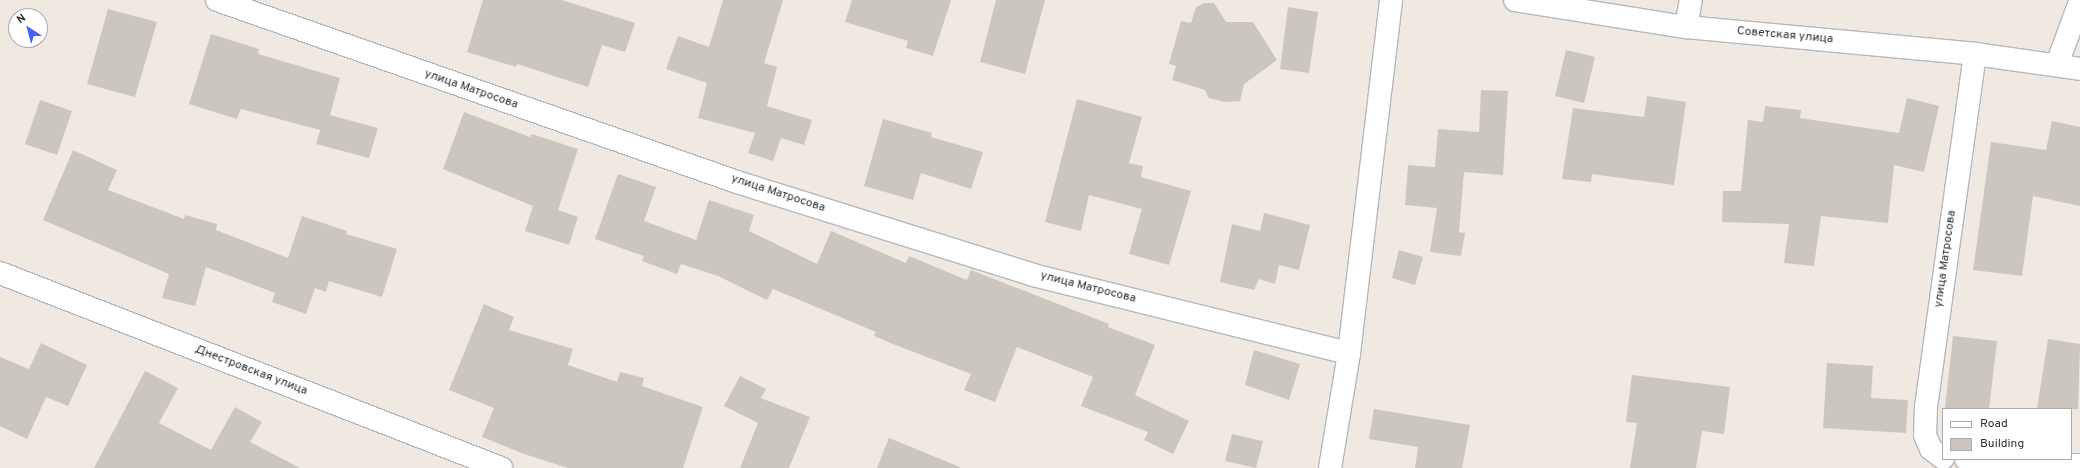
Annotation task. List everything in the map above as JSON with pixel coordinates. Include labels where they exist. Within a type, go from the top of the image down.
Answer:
[{"type":"street","name":"улица Матросова","points":[[217,0],[737,182],[1033,275],[1349,353]]},
{"type":"street","points":[[1330,468],[1349,353],[1391,0]]},
{"type":"street","name":"Советская улица","points":[[1515,0],[1686,28],[1975,54],[2057,64],[2080,69]]},
{"type":"street","points":[[1686,28],[1691,0]]},
{"type":"street","points":[[2057,64],[2080,2]]},
{"type":"street","name":"улица Матросова","points":[[1942,457],[1931,449],[1926,435],[1926,407],[1975,54]]},
{"type":"street","name":"Днестровская улица","points":[[0,273],[501,468]]},
{"type":"street","points":[[1985,460],[2080,465]]},
{"type":"building","points":[[483,0],[562,0],[635,23],[625,52],[602,45],[588,87],[517,64],[516,67],[467,52]]},
{"type":"building","points":[[723,0],[783,0],[764,63],[777,67],[767,106],[812,120],[804,145],[781,138],[773,161],[748,153],[755,133],[698,118],[707,83],[666,69],[678,36],[709,47]]},
{"type":"building","points":[[852,0],[951,0],[933,56],[906,48],[908,41],[845,22]]},
{"type":"building","points":[[996,0],[1045,0],[1025,74],[980,62]]},
{"type":"building","points":[[1205,3],[1214,3],[1226,22],[1253,22],[1277,60],[1244,84],[1240,101],[1225,102],[1209,98],[1205,90],[1172,80],[1176,66],[1169,64],[1181,21],[1191,23],[1196,7]]},
{"type":"building","points":[[1288,7],[1318,12],[1309,73],[1280,69]]},
{"type":"building","points":[[108,9],[157,22],[135,97],[87,84]]},
{"type":"building","points":[[211,34],[259,49],[258,54],[340,78],[330,115],[378,128],[369,158],[316,144],[320,130],[241,109],[237,119],[189,104]]},
{"type":"building","points":[[1566,50],[1595,57],[1584,103],[1555,96]]},
{"type":"building","points":[[1481,90],[1508,91],[1503,175],[1464,172],[1459,232],[1465,233],[1461,256],[1430,252],[1437,208],[1405,205],[1408,165],[1435,167],[1438,129],[1479,132]]},
{"type":"building","points":[[1647,96],[1686,102],[1674,185],[1592,174],[1591,182],[1562,179],[1573,108],[1644,117]]},
{"type":"building","points":[[1907,98],[1939,106],[1924,172],[1894,165],[1888,223],[1821,216],[1814,266],[1784,263],[1789,224],[1722,222],[1723,191],[1741,191],[1748,120],[1763,122],[1765,106],[1801,110],[1800,118],[1899,133]]},
{"type":"building","points":[[1077,99],[1142,117],[1129,163],[1143,166],[1141,177],[1191,191],[1169,265],[1129,254],[1142,209],[1089,195],[1081,231],[1045,222]]},
{"type":"building","points":[[40,100],[72,111],[57,155],[25,144]]},
{"type":"building","points":[[464,112],[530,137],[532,134],[578,149],[558,210],[578,217],[569,245],[525,231],[533,206],[443,169]]},
{"type":"building","points":[[883,119],[932,133],[931,137],[983,152],[971,189],[921,173],[913,200],[864,186]]},
{"type":"building","points":[[2052,121],[2080,127],[2080,206],[2033,196],[2022,276],[1973,270],[1991,142],[2046,150]]},
{"type":"building","points":[[73,150],[117,170],[108,190],[184,219],[185,215],[217,224],[216,230],[288,258],[302,216],[347,231],[346,234],[397,249],[382,297],[329,281],[326,292],[315,288],[306,314],[272,302],[275,293],[206,267],[195,306],[162,298],[169,274],[43,220]]},
{"type":"building","points":[[618,174],[656,187],[644,221],[696,240],[709,200],[754,215],[749,231],[817,264],[831,231],[906,263],[909,256],[967,280],[971,270],[1109,324],[1108,327],[1155,345],[1135,395],[1189,421],[1173,454],[1144,440],[1148,432],[1081,406],[1093,377],[1017,347],[995,402],[964,390],[971,374],[874,336],[876,332],[773,289],[767,300],[718,276],[681,264],[677,274],[642,261],[644,256],[595,239]]},
{"type":"building","points":[[1264,213],[1310,225],[1299,270],[1279,265],[1275,284],[1259,279],[1254,290],[1220,282],[1232,224],[1260,231]]},
{"type":"building","points":[[1399,250],[1423,257],[1415,285],[1392,278]]},
{"type":"building","points":[[484,304],[514,317],[509,330],[573,349],[568,365],[617,382],[620,372],[644,378],[642,386],[703,407],[683,468],[568,468],[524,454],[482,437],[494,408],[449,390]]},
{"type":"building","points":[[1953,336],[1997,341],[1989,408],[1945,408]]},
{"type":"building","points":[[2048,339],[2080,344],[2078,409],[2037,408]]},
{"type":"building","points":[[41,343],[87,365],[68,406],[46,397],[27,439],[0,426],[0,357],[29,369]]},
{"type":"building","points":[[1254,350],[1300,364],[1289,400],[1245,385]]},
{"type":"building","points":[[1827,363],[1873,366],[1871,398],[1908,400],[1906,433],[1823,428]]},
{"type":"building","points":[[145,371],[178,388],[159,423],[211,450],[235,407],[262,422],[250,442],[300,468],[94,468]]},
{"type":"building","points":[[1632,375],[1730,387],[1724,434],[1702,431],[1696,468],[1630,468],[1637,423],[1626,422]]},
{"type":"building","points":[[740,376],[766,389],[761,398],[810,417],[789,468],[740,468],[758,423],[724,406]]},
{"type":"building","points":[[1374,409],[1470,425],[1462,468],[1415,468],[1418,447],[1369,439]]},
{"type":"building","points":[[1232,434],[1263,441],[1256,468],[1225,461]]},
{"type":"building","points":[[889,438],[960,467],[960,468],[877,468]]}]
